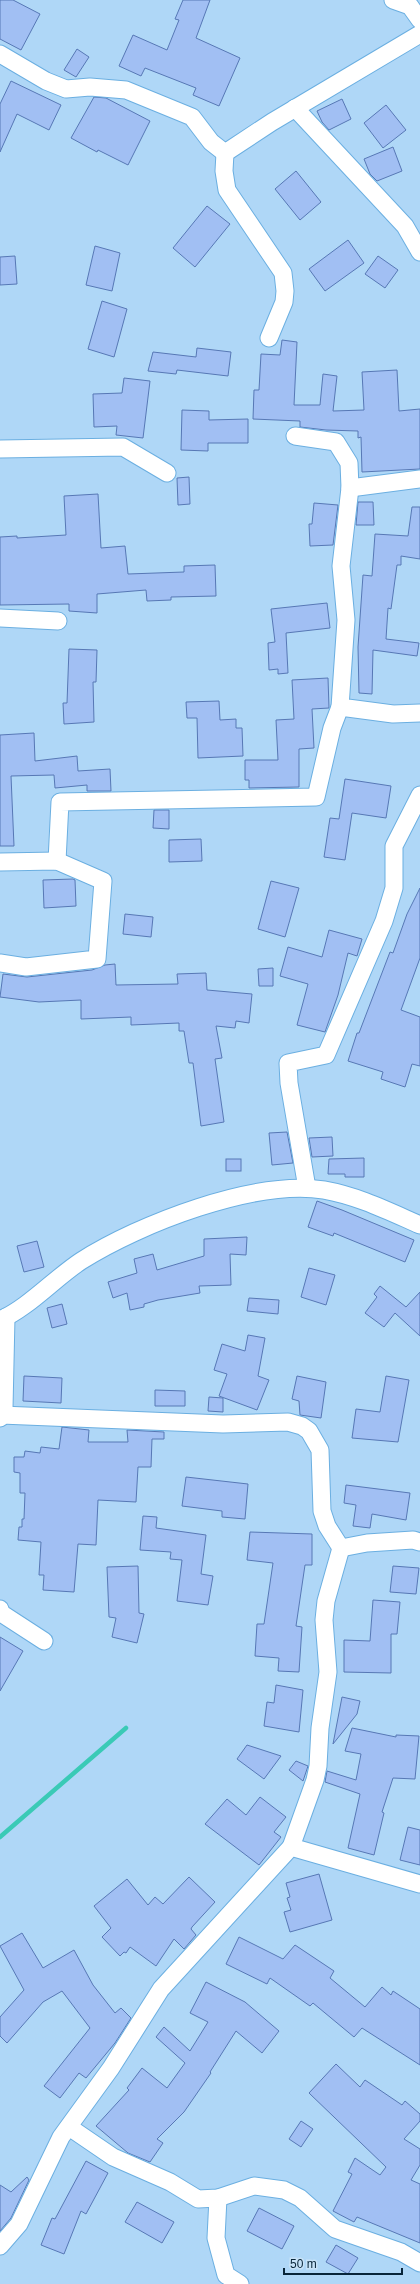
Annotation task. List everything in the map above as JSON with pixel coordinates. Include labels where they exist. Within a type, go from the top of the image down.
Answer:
[{"type":"street","points":[[394,0],[410,6],[420,20]]},
{"type":"street","points":[[225,153],[295,108],[420,34]]},
{"type":"street","points":[[1,58],[46,81],[66,89],[90,87],[126,90],[192,117],[211,142],[225,153]]},
{"type":"street","points":[[295,108],[405,226],[420,252]]},
{"type":"street","points":[[225,153],[224,171],[227,190],[283,273],[285,291],[284,302],[270,338]]},
{"type":"street","points":[[57,861],[60,802],[316,796],[332,728],[340,706],[346,620],[341,566],[350,488],[349,463],[336,442],[295,436]]},
{"type":"street","points":[[0,449],[123,447],[167,473]]},
{"type":"street","points":[[350,488],[420,479]]},
{"type":"street","points":[[0,618],[58,621]]},
{"type":"street","points":[[340,706],[393,714],[420,713]]},
{"type":"street","points":[[307,1188],[288,1083],[288,1063],[326,1055],[384,920],[394,888],[394,846],[420,795]]},
{"type":"street","points":[[0,862],[57,861],[103,881],[98,959],[26,967],[0,963]]},
{"type":"street","points":[[0,2246],[19,2224],[61,2137],[112,2068],[161,1989],[291,1846],[315,1780],[318,1766],[320,1728],[328,1672],[324,1620],[326,1601],[341,1548],[327,1526],[322,1511],[320,1450],[309,1430],[302,1426],[288,1422],[223,1424],[0,1416],[4,1408],[3,1318],[81,1262],[127,1236],[198,1209],[242,1195],[288,1188],[307,1188],[364,1200],[420,1225]]},
{"type":"street","points":[[341,1548],[367,1543],[413,1540],[420,1542]]},
{"type":"street","points":[[0,1609],[1,1613],[44,1641]]},
{"type":"street","points":[[291,1846],[420,1884]]},
{"type":"street","points":[[69,2127],[113,2157],[170,2182],[198,2199],[218,2198],[254,2186],[284,2190],[300,2198],[335,2230],[401,2252],[420,2263]]},
{"type":"street","points":[[218,2198],[216,2238],[226,2275],[240,2284]]},
{"type":"building","points":[[0,0],[13,0],[40,14],[21,50],[0,39]]},
{"type":"building","points":[[183,0],[210,0],[196,38],[240,58],[219,106],[193,95],[196,88],[145,68],[141,76],[119,66],[133,35],[167,50],[179,20],[175,19]]},
{"type":"building","points":[[77,49],[89,57],[76,77],[64,70]]},
{"type":"building","points":[[11,81],[61,105],[49,130],[17,114],[0,152],[0,104]]},
{"type":"building","points":[[94,97],[106,98],[150,121],[128,165],[98,150],[97,152],[71,138]]},
{"type":"building","points":[[342,99],[351,119],[329,130],[322,122],[317,111]]},
{"type":"building","points":[[386,105],[406,130],[383,148],[364,123]]},
{"type":"building","points":[[393,147],[402,171],[377,181],[370,174],[364,159]]},
{"type":"building","points":[[296,171],[321,202],[300,220],[275,189]]},
{"type":"building","points":[[207,206],[230,224],[195,267],[173,248]]},
{"type":"building","points":[[348,240],[364,263],[325,291],[309,269]]},
{"type":"building","points":[[95,246],[120,253],[112,291],[86,285]]},
{"type":"building","points":[[15,256],[17,284],[0,285],[0,257]]},
{"type":"building","points":[[378,256],[398,270],[385,288],[365,274]]},
{"type":"building","points":[[102,301],[127,309],[114,357],[88,349]]},
{"type":"building","points":[[282,340],[297,342],[294,405],[320,405],[323,374],[337,376],[333,411],[364,410],[362,372],[397,370],[399,411],[420,409],[420,469],[362,472],[361,437],[358,438],[358,431],[326,430],[300,427],[300,421],[253,419],[254,390],[259,390],[261,354],[280,355]]},
{"type":"building","points":[[197,348],[231,352],[228,376],[177,370],[176,374],[148,371],[153,352],[196,357]]},
{"type":"building","points":[[124,378],[150,381],[143,438],[116,435],[117,426],[94,427],[93,394],[122,393]]},
{"type":"building","points":[[182,410],[209,411],[209,420],[248,419],[248,443],[208,443],[208,451],[181,450]]},
{"type":"building","points":[[189,477],[190,504],[178,505],[177,478]]},
{"type":"building","points":[[98,494],[101,548],[125,546],[128,574],[184,572],[184,566],[215,565],[216,596],[171,597],[171,600],[147,601],[146,590],[97,594],[97,613],[69,611],[69,604],[0,605],[0,537],[17,536],[17,538],[66,535],[64,496]]},
{"type":"building","points":[[358,502],[373,502],[374,525],[356,525]]},
{"type":"building","points":[[314,503],[338,505],[333,545],[310,546],[309,524],[312,524]]},
{"type":"building","points":[[412,507],[420,507],[420,559],[401,556],[401,565],[397,565],[391,609],[388,608],[386,639],[419,643],[417,656],[373,650],[372,694],[359,693],[358,647],[363,575],[372,576],[375,534],[408,536]]},
{"type":"building","points":[[327,603],[330,628],[286,633],[288,673],[278,674],[278,669],[269,670],[268,643],[275,642],[271,609]]},
{"type":"building","points":[[69,649],[97,650],[96,682],[93,682],[94,722],[64,724],[63,703],[67,703]]},
{"type":"building","points":[[328,678],[329,708],[312,709],[314,748],[299,749],[299,787],[249,788],[249,780],[245,780],[245,760],[278,760],[276,720],[294,719],[292,680]]},
{"type":"building","points":[[219,701],[220,720],[236,719],[236,728],[242,728],[243,756],[198,758],[197,718],[187,718],[186,702]]},
{"type":"building","points":[[34,733],[35,761],[77,756],[78,771],[110,769],[111,791],[87,791],[87,785],[55,788],[54,775],[11,776],[14,846],[0,846],[0,735]]},
{"type":"building","points":[[345,779],[391,786],[386,818],[352,813],[345,860],[324,857],[330,818],[339,819]]},
{"type":"building","points":[[154,810],[169,810],[169,829],[153,828]]},
{"type":"building","points":[[201,839],[202,861],[169,862],[169,840]]},
{"type":"building","points":[[43,880],[75,880],[76,906],[44,908]]},
{"type":"building","points":[[271,881],[299,888],[285,937],[258,929]]},
{"type":"building","points":[[420,888],[420,958],[401,1010],[420,1017],[420,1066],[412,1064],[405,1087],[381,1079],[383,1072],[348,1061],[357,1033],[359,1033],[390,952],[393,953],[407,914]]},
{"type":"building","points":[[125,914],[153,917],[151,937],[123,934]]},
{"type":"building","points":[[329,930],[362,939],[357,956],[348,953],[338,995],[325,1032],[297,1025],[308,984],[280,976],[288,947],[322,957]]},
{"type":"building","points":[[115,964],[116,985],[178,984],[177,974],[206,973],[207,990],[252,994],[249,1023],[236,1021],[235,1028],[216,1026],[222,1058],[215,1059],[224,1122],[201,1126],[193,1063],[189,1063],[184,1031],[179,1031],[179,1023],[131,1025],[131,1017],[81,1019],[81,1000],[39,1002],[0,997],[3,974],[27,977],[92,970],[105,965]]},
{"type":"building","points":[[273,968],[273,986],[259,986],[258,969]]},
{"type":"building","points":[[287,1132],[293,1163],[272,1165],[269,1133]]},
{"type":"building","points":[[332,1137],[333,1156],[312,1157],[309,1138]]},
{"type":"building","points":[[364,1158],[364,1177],[345,1177],[345,1174],[328,1174],[329,1159]]},
{"type":"building","points":[[226,1159],[241,1159],[241,1171],[226,1171]]},
{"type":"building","points":[[317,1201],[414,1240],[405,1262],[334,1233],[333,1236],[308,1227]]},
{"type":"building","points":[[247,1237],[246,1255],[230,1254],[231,1285],[199,1286],[200,1293],[158,1300],[144,1304],[144,1307],[130,1310],[127,1293],[113,1298],[108,1282],[137,1273],[134,1259],[153,1254],[157,1270],[204,1256],[204,1239]]},
{"type":"building","points":[[37,1241],[44,1267],[24,1272],[17,1246]]},
{"type":"building","points":[[309,1268],[335,1275],[326,1305],[301,1297]]},
{"type":"building","points":[[380,1286],[406,1307],[420,1292],[420,1336],[395,1313],[384,1327],[365,1313],[377,1297],[374,1294]]},
{"type":"building","points":[[249,1298],[279,1300],[278,1314],[247,1311]]},
{"type":"building","points":[[62,1304],[67,1324],[52,1328],[47,1308]]},
{"type":"building","points":[[248,1335],[265,1338],[258,1376],[269,1380],[257,1410],[219,1396],[227,1374],[214,1370],[222,1344],[245,1351]]},
{"type":"building","points":[[24,1376],[62,1378],[61,1403],[23,1401]]},
{"type":"building","points":[[297,1376],[326,1382],[321,1418],[300,1415],[299,1401],[292,1399]]},
{"type":"building","points":[[386,1376],[409,1380],[398,1442],[352,1438],[356,1409],[380,1412]]},
{"type":"building","points":[[155,1390],[185,1391],[185,1406],[155,1406]]},
{"type":"building","points":[[209,1397],[223,1398],[223,1412],[208,1411]]},
{"type":"building","points":[[62,1427],[89,1430],[88,1442],[128,1442],[127,1430],[164,1432],[164,1439],[152,1439],[151,1467],[138,1467],[136,1502],[98,1500],[96,1545],[78,1544],[74,1592],[43,1590],[44,1575],[39,1575],[41,1542],[18,1540],[19,1527],[22,1527],[22,1519],[24,1519],[25,1493],[20,1493],[20,1473],[14,1472],[14,1457],[24,1457],[25,1451],[40,1453],[41,1447],[59,1449]]},
{"type":"building","points":[[186,1477],[248,1484],[245,1519],[222,1517],[222,1511],[182,1506]]},
{"type":"building","points":[[346,1485],[410,1493],[406,1520],[372,1514],[370,1528],[353,1526],[356,1505],[344,1503]]},
{"type":"building","points":[[143,1516],[157,1517],[156,1528],[206,1535],[201,1574],[213,1576],[208,1605],[177,1601],[182,1560],[170,1559],[171,1552],[140,1550]]},
{"type":"building","points":[[250,1532],[312,1534],[312,1565],[305,1565],[296,1626],[302,1627],[299,1672],[278,1671],[279,1658],[255,1656],[257,1624],[264,1624],[273,1563],[247,1560]]},
{"type":"building","points":[[138,1566],[139,1613],[144,1614],[137,1643],[112,1637],[116,1618],[109,1617],[107,1567]]},
{"type":"building","points":[[393,1566],[419,1568],[416,1594],[390,1592]]},
{"type":"building","points":[[373,1600],[400,1602],[397,1634],[391,1634],[391,1673],[344,1672],[344,1640],[370,1641]]},
{"type":"building","points":[[0,1637],[23,1651],[0,1691]]},
{"type":"building","points":[[276,1685],[303,1690],[299,1732],[264,1726],[267,1702],[274,1703]]},
{"type":"building","points":[[342,1697],[360,1701],[357,1714],[333,1744]]},
{"type":"building","points":[[352,1728],[396,1737],[396,1735],[419,1736],[415,1779],[393,1778],[382,1812],[384,1813],[374,1855],[348,1848],[360,1794],[325,1782],[327,1771],[356,1780],[361,1754],[345,1751]]},
{"type":"building","points":[[247,1745],[281,1756],[264,1779],[237,1759]]},
{"type":"building","points":[[296,1761],[308,1766],[303,1781],[289,1770]]},
{"type":"building","points":[[260,1797],[286,1817],[274,1832],[281,1837],[259,1865],[205,1824],[227,1799],[246,1815]]},
{"type":"building","points":[[408,1827],[420,1830],[420,1865],[400,1860]]},
{"type":"building","points":[[319,1874],[332,1920],[290,1932],[284,1912],[291,1910],[287,1898],[290,1897],[286,1883]]},
{"type":"building","points":[[189,1877],[215,1902],[192,1927],[191,1929],[196,1935],[184,1949],[174,1939],[156,1966],[130,1947],[126,1953],[124,1952],[120,1956],[102,1937],[111,1928],[94,1906],[127,1879],[148,1905],[155,1897],[163,1904]]},
{"type":"building","points":[[22,1933],[43,1968],[74,1950],[93,1985],[115,2013],[121,2008],[131,2018],[115,2043],[86,2078],[79,2073],[60,2098],[44,2086],[90,2028],[62,1991],[43,2002],[7,2043],[0,2036],[0,2017],[24,1990],[0,1946]]},
{"type":"building","points":[[239,1937],[283,1959],[295,1945],[334,1971],[330,1978],[365,2007],[382,1987],[391,1995],[393,1991],[420,2009],[420,2065],[362,2028],[354,2037],[313,2003],[310,2006],[270,1978],[267,1984],[226,1964]]},
{"type":"building","points":[[206,1982],[245,2002],[279,2031],[262,2053],[236,2031],[210,2072],[211,2073],[184,2112],[157,2139],[163,2143],[150,2162],[128,2153],[96,2126],[129,2090],[127,2088],[142,2068],[167,2088],[185,2063],[156,2037],[164,2027],[190,2051],[208,2022],[190,2013]]},
{"type":"building","points":[[336,2064],[360,2087],[365,2080],[402,2105],[405,2101],[420,2114],[420,2121],[404,2139],[420,2149],[420,2165],[411,2180],[420,2184],[420,2243],[357,2217],[354,2222],[333,2211],[352,2174],[348,2172],[355,2158],[380,2175],[386,2167],[309,2093]]},
{"type":"building","points":[[301,2121],[313,2129],[301,2147],[289,2139]]},
{"type":"building","points":[[86,2161],[108,2173],[86,2214],[81,2211],[64,2254],[41,2245],[52,2218],[55,2219]]},
{"type":"building","points":[[27,2177],[29,2180],[11,2218],[0,2231],[0,2185],[11,2192]]},
{"type":"building","points":[[137,2202],[174,2222],[162,2243],[125,2222]]},
{"type":"building","points":[[259,2208],[294,2226],[282,2249],[247,2231]]},
{"type":"building","points":[[336,2245],[358,2258],[348,2274],[326,2262]]},
{"type":"waterway","points":[[0,1837],[126,1728]]}]
